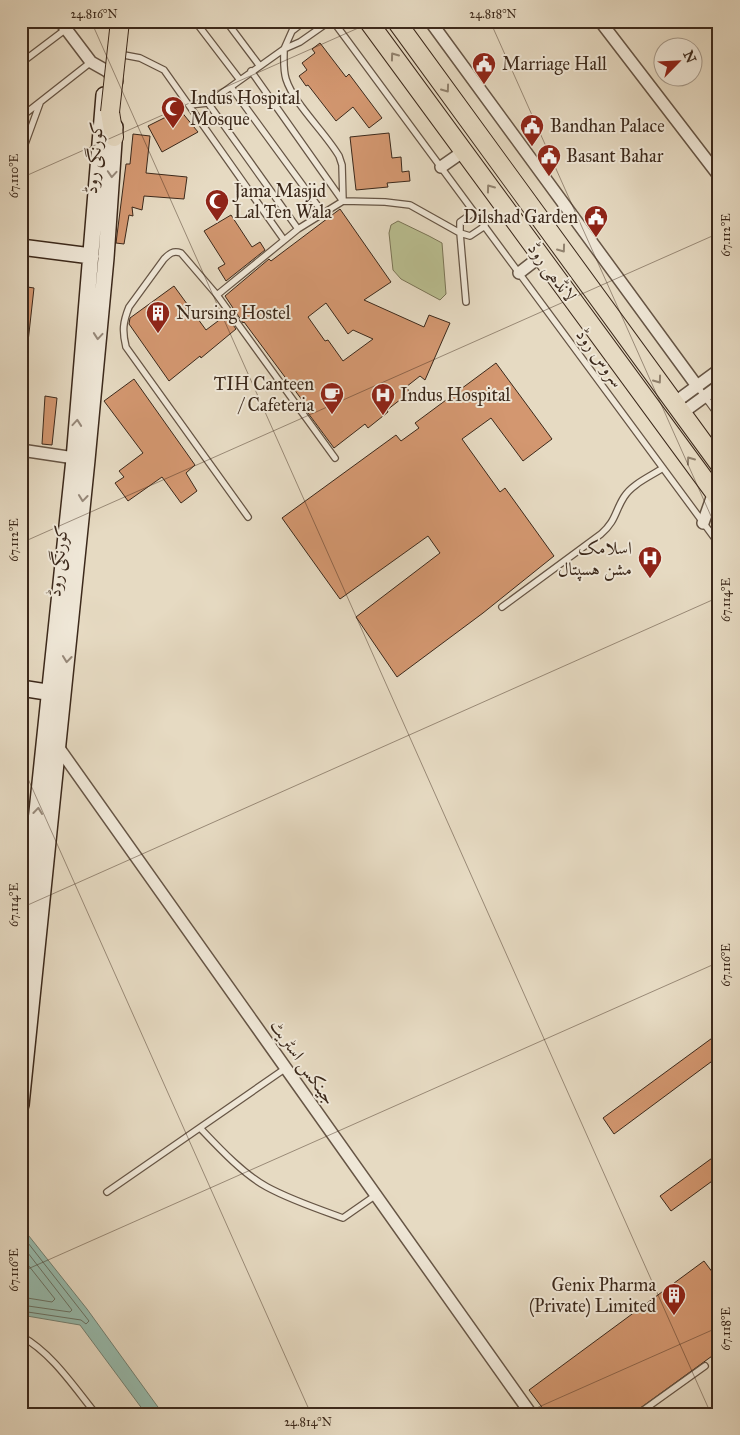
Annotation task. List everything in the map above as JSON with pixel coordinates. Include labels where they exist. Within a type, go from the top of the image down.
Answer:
[{"type":"main road","name":"کورنگی روڈ","points":[[21,1105],[57,744],[57,694],[80,459],[106,258],[107,71],[112,21]]},
{"type":"main road","points":[[107,135],[120,21]]},
{"type":"main road","name":"کورنگی روڈ","points":[[80,459],[91,256],[107,135],[121,84],[128,21]]},
{"type":"main road","name":"لانڈھی روڈ","points":[[368,21],[716,495]]},
{"type":"main road","name":"لانڈھی روڈ","points":[[396,21],[719,464]]},
{"type":"main road","points":[[21,247],[91,256]]},
{"type":"main road","points":[[21,688],[57,694]]},
{"type":"main road","name":"کورنگی روڈ","points":[[21,964],[25,892],[46,732],[57,694]]},
{"type":"street","points":[[430,21],[697,386]]},
{"type":"street","points":[[600,21],[719,176]]},
{"type":"street","points":[[63,25],[91,62],[107,71],[121,84]]},
{"type":"street","points":[[441,167],[464,151]]},
{"type":"street","points":[[519,273],[540,256]]},
{"type":"street","points":[[678,408],[697,386],[719,370]]},
{"type":"street","points":[[678,408],[705,397],[719,386]]},
{"type":"street","points":[[21,450],[80,459]]},
{"type":"street","points":[[703,523],[716,495]]},
{"type":"street","name":"جینکس اسٹریٹ","points":[[46,732],[57,744],[531,1414]]},
{"type":"lane","points":[[195,21],[240,80]]},
{"type":"lane","points":[[226,21],[259,65]]},
{"type":"lane","points":[[306,21],[292,32],[284,49],[286,80],[293,94],[339,156],[342,165],[342,201]]},
{"type":"lane","points":[[189,105],[208,103],[259,65],[284,49],[300,42],[331,21]]},
{"type":"lane","name":"سروس روڈ","points":[[331,21],[719,544]]},
{"type":"lane","points":[[21,63],[63,25]]},
{"type":"lane","points":[[124,55],[140,58],[164,70],[284,240]]},
{"type":"lane","points":[[21,117],[91,62]]},
{"type":"lane","points":[[251,72],[342,201]]},
{"type":"lane","points":[[231,87],[323,213]]},
{"type":"lane","points":[[21,155],[40,103]]},
{"type":"lane","points":[[208,103],[298,229]]},
{"type":"lane","points":[[217,295],[298,229],[342,201],[385,202],[410,206],[460,233],[470,236],[484,226]]},
{"type":"lane","points":[[466,302],[460,222],[474,212]]},
{"type":"lane","points":[[248,517],[128,352],[123,335],[123,324],[129,307],[164,258],[170,253],[180,252],[217,295],[335,458]]},
{"type":"lane","points":[[697,386],[719,416]]},
{"type":"lane","points":[[502,606],[601,534],[614,520],[624,496],[663,468]]},
{"type":"lane","points":[[107,1192],[286,1068]]},
{"type":"lane","points":[[200,1128],[231,1160],[266,1186],[307,1205],[343,1218],[376,1194]]},
{"type":"lane","points":[[21,1336],[30,1341],[49,1358],[96,1414]]},
{"type":"lane","points":[[638,1414],[705,1366]]},
{"type":"shaded area","points":[[398,221],[442,243],[446,294],[440,300],[401,279],[393,270],[389,233],[391,225]]},
{"type":"water","points":[[21,1226],[87,1309],[163,1414],[146,1414],[80,1325],[21,1315]]},
{"type":"building","points":[[320,43],[346,77],[349,74],[382,118],[369,128],[353,107],[336,121],[299,76],[307,70],[302,63],[315,53],[312,49]]},
{"type":"building","name":"Indus Hospital Mosque","points":[[180,110],[198,132],[162,152],[148,126]]},
{"type":"building","points":[[389,133],[392,158],[401,157],[402,172],[409,171],[410,181],[387,183],[388,187],[356,190],[350,137]]},
{"type":"building","points":[[133,134],[150,136],[146,173],[187,177],[184,199],[144,196],[142,210],[132,207],[133,216],[129,215],[124,244],[116,243],[126,164],[130,164]]},
{"type":"building","points":[[340,209],[391,282],[364,300],[424,327],[429,315],[450,323],[425,380],[420,376],[406,387],[410,392],[387,410],[388,412],[368,428],[365,424],[334,448],[305,409],[308,408],[243,323],[225,296],[269,259],[271,261]],"holes":[[[326,303],[348,334],[353,330],[373,339],[343,361],[328,340],[325,341],[308,317]]]},
{"type":"building","points":[[231,215],[252,247],[260,242],[265,250],[226,281],[218,268],[225,264],[204,231]]},
{"type":"building","points":[[21,286],[34,288],[27,351],[21,351]]},
{"type":"building","name":"Nursing Hostel","points":[[174,286],[206,330],[226,315],[236,329],[169,381],[129,324],[130,318]]},
{"type":"building","points":[[496,363],[552,439],[523,461],[491,418],[462,439],[500,492],[505,488],[554,556],[483,613],[397,677],[356,617],[440,553],[428,536],[340,599],[282,518],[396,435],[401,441],[419,428],[415,423]]},
{"type":"building","points":[[134,379],[195,465],[186,473],[197,491],[181,503],[162,477],[128,501],[115,483],[124,477],[119,471],[143,453],[104,401]]},
{"type":"building","points":[[45,396],[57,398],[52,445],[42,444]]},
{"type":"building","points":[[719,1033],[719,1056],[614,1134],[603,1118]]},
{"type":"building","points":[[719,1153],[719,1176],[671,1211],[660,1196]]},
{"type":"building","name":"Genix Pharma (Private) Limited","points":[[704,1261],[719,1281],[719,1351],[632,1414],[547,1414],[529,1390]]},
{"type":"place","name":"Marriage Hall","points":[[484,85]]},
{"type":"place","name":"Indus Hospital Mosque","points":[[173,129]]},
{"type":"place","name":"Bandhan Palace","points":[[532,147]]},
{"type":"place","name":"Basant Bahar","points":[[549,177]]},
{"type":"place","name":"Jama Masjid Lal Ten Wala","points":[[217,222]]},
{"type":"place","name":"Dilshad Garden","points":[[596,238]]},
{"type":"place","name":"Nursing Hostel","points":[[158,334]]},
{"type":"place","name":"TIH Canteen / Cafeteria","points":[[332,415]]},
{"type":"place","name":"Indus Hospital","points":[[383,416]]},
{"type":"place","name":"اسلامک مشن ہسپتال","points":[[650,579]]},
{"type":"place","name":"Genix Pharma (Private) Limited","points":[[674,1316]]}]
